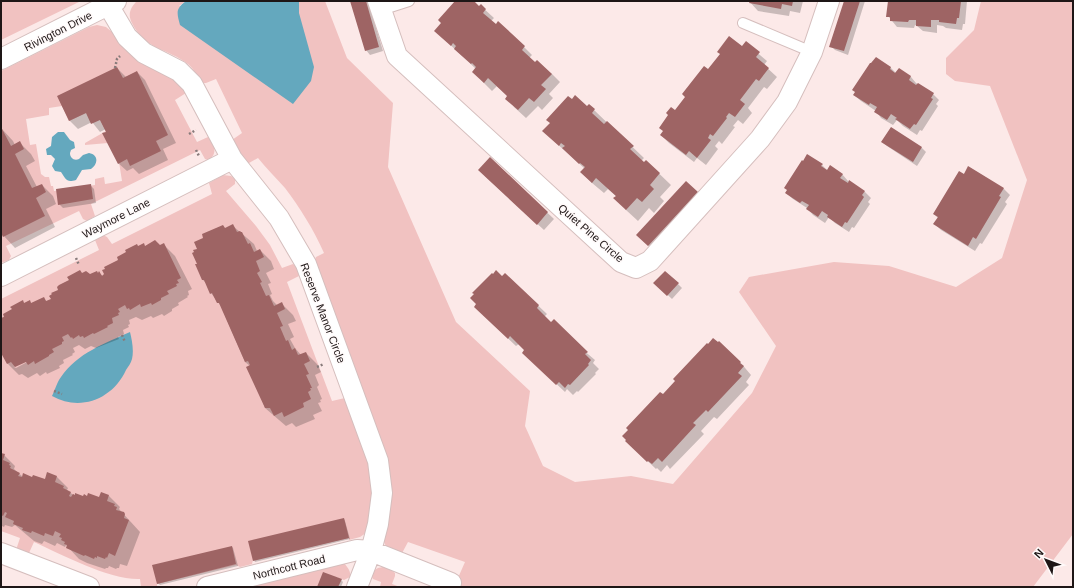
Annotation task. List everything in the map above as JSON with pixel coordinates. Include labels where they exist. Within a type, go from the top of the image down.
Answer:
[{"type":"street","name":"Quiet Pine Circle","points":[[379,5],[397,56],[621,262],[636,268],[650,261],[760,139],[786,102],[812,52],[830,1]]},
{"type":"street","name":"Rivington Drive","points":[[1,60],[112,3]]},
{"type":"street","name":"Reserve Manor Circle","points":[[112,3],[127,37],[144,54],[179,71],[192,84],[232,159],[279,218],[306,264],[378,462],[382,492],[378,524],[371,551],[357,587]]},
{"type":"street","name":"Waymore Lane","points":[[1,276],[232,159]]},
{"type":"street","name":"Northcott Road","points":[[206,587],[357,550],[371,551]]},
{"type":"street","points":[[371,551],[451,583]]},
{"type":"street","points":[[1,553],[89,587]]},
{"type":"lane","points":[[379,5],[409,1]]},
{"type":"lane","points":[[743,23],[812,52]]},
{"type":"path","points":[[115,68],[117,59],[125,52]]},
{"type":"path","points":[[122,335],[125,342]]},
{"type":"path","points":[[54,391],[62,394]]},
{"type":"shaded area","points":[[1,1],[81,1],[1,40]]},
{"type":"shaded area","points":[[137,1],[186,1],[179,6],[299,13],[299,1],[325,1],[347,58],[393,103],[388,167],[456,322],[530,391],[525,426],[543,466],[575,482],[631,476],[673,484],[752,393],[776,346],[739,292],[749,277],[834,262],[889,266],[956,287],[1002,258],[1027,180],[990,86],[955,81],[946,74],[946,58],[974,30],[981,1],[1073,1],[1073,534],[1033,587],[454,587],[465,562],[408,542],[401,555],[389,549],[385,545],[383,538],[387,466],[384,448],[314,262],[316,257],[324,253],[316,236],[285,188],[258,158],[249,163],[244,161],[232,140],[242,133],[216,79],[203,83],[188,64],[150,44],[137,32],[132,23],[130,14],[131,8]]},
{"type":"shaded area","points":[[97,25],[106,27],[131,55],[143,64],[173,78],[186,90],[186,93],[175,100],[197,142],[208,137],[214,146],[213,155],[208,160],[205,159],[200,150],[91,204],[95,216],[87,221],[83,219],[79,211],[6,246],[11,256],[9,260],[1,263],[1,71],[89,27]],"holes":[[[62,106],[69,121],[86,113],[100,120],[106,131],[85,143],[85,145],[108,143],[119,162],[122,181],[105,184],[104,177],[95,179],[95,185],[54,191],[49,177],[45,177],[41,174],[36,144],[30,145],[26,119],[49,115],[49,108]]]},
{"type":"shaded area","points":[[223,175],[231,176],[235,179],[235,184],[226,191],[270,245],[282,268],[293,264],[296,266],[299,276],[287,282],[332,401],[345,398],[361,438],[370,468],[372,492],[366,533],[360,537],[349,540],[349,538],[253,560],[252,564],[240,567],[236,565],[157,584],[157,587],[141,587],[140,579],[128,578],[100,571],[34,542],[29,553],[16,550],[20,538],[1,531],[1,299],[99,250],[95,240],[103,235],[107,237],[112,244],[212,194],[209,183]]},
{"type":"shaded area","points":[[344,563],[350,571],[350,577],[344,580],[336,577],[331,587],[254,587],[253,584]]},
{"type":"shaded area","points":[[383,567],[395,573],[392,584],[400,587],[380,587],[381,582],[373,579],[373,571]]},
{"type":"water","points":[[186,1],[299,1],[299,13],[314,67],[311,81],[293,104],[180,25],[178,9]]},
{"type":"water","points":[[58,132],[64,132],[70,140],[74,142],[75,148],[71,150],[70,153],[73,159],[79,159],[83,155],[89,153],[96,158],[95,165],[91,169],[82,170],[76,180],[68,181],[61,172],[55,171],[52,166],[55,159],[51,155],[47,155],[46,149],[51,146],[52,137]]},
{"type":"water","points":[[130,332],[133,356],[120,380],[113,389],[95,400],[84,402],[74,403],[63,401],[52,396],[60,379],[75,361],[92,350]]},
{"type":"building","points":[[350,1],[366,1],[379,47],[365,51]]},
{"type":"building","points":[[455,1],[474,1],[479,6],[481,4],[486,9],[483,13],[496,24],[498,21],[525,46],[522,50],[535,62],[537,60],[552,74],[541,85],[546,89],[534,102],[529,98],[518,110],[505,99],[507,96],[488,78],[484,83],[472,72],[476,67],[454,49],[456,46],[453,43],[451,46],[434,31],[441,23],[438,20]]},
{"type":"building","points":[[750,1],[793,1],[792,6],[782,4],[781,9],[749,3]]},
{"type":"building","points":[[844,1],[860,1],[844,51],[829,47]]},
{"type":"building","points":[[888,1],[961,1],[959,18],[957,18],[956,24],[939,22],[939,20],[931,20],[931,27],[916,26],[916,20],[909,20],[908,22],[890,21],[890,17],[886,17]]},
{"type":"building","points":[[729,36],[742,46],[746,41],[760,52],[756,57],[769,68],[759,81],[756,79],[740,100],[745,104],[735,117],[729,113],[726,117],[727,118],[713,136],[710,134],[708,138],[711,140],[697,158],[689,151],[686,155],[660,135],[663,131],[659,128],[668,115],[666,113],[671,107],[675,110],[685,97],[682,94],[704,66],[708,69],[720,54],[717,52]]},
{"type":"building","points":[[876,57],[891,67],[890,69],[895,73],[899,68],[911,76],[909,80],[916,85],[918,83],[934,93],[931,98],[933,99],[916,125],[914,124],[910,129],[895,119],[897,118],[891,114],[887,120],[874,112],[877,107],[870,103],[869,105],[853,95],[855,92],[852,90],[870,63]]},
{"type":"building","points":[[117,67],[123,78],[137,71],[168,135],[156,141],[161,151],[130,166],[127,159],[118,164],[102,133],[106,132],[100,120],[91,124],[86,113],[69,121],[57,96]]},
{"type":"building","points":[[575,95],[587,106],[589,104],[595,109],[592,113],[604,124],[607,121],[634,146],[630,149],[644,162],[646,160],[660,173],[650,185],[654,189],[642,202],[637,198],[626,210],[613,198],[616,196],[596,178],[592,183],[580,172],[585,167],[580,163],[579,164],[562,148],[565,146],[561,143],[559,146],[542,131],[550,123],[546,120],[568,96],[572,99]]},
{"type":"building","points":[[1,127],[11,146],[20,141],[24,149],[15,154],[32,188],[42,184],[46,192],[36,198],[45,216],[3,237],[1,233]]},
{"type":"building","points":[[891,127],[922,147],[913,162],[881,142]]},
{"type":"building","points":[[807,154],[823,164],[821,166],[827,170],[830,165],[843,174],[840,178],[848,183],[849,180],[865,191],[862,195],[864,197],[847,223],[845,222],[842,227],[827,217],[828,215],[822,211],[818,217],[806,209],[809,205],[802,201],[800,203],[785,193],[787,190],[784,188]]},
{"type":"building","points":[[490,157],[548,212],[537,225],[478,170]]},
{"type":"building","points":[[968,166],[1004,188],[999,196],[1001,197],[976,239],[973,237],[968,246],[933,224],[938,217],[933,214],[959,171],[964,174]]},
{"type":"building","points":[[686,181],[698,192],[648,246],[636,235]]},
{"type":"building","points":[[91,184],[93,199],[58,205],[56,189]]},
{"type":"building","points":[[233,224],[237,232],[242,232],[248,244],[250,243],[254,252],[260,249],[264,257],[256,261],[260,271],[257,273],[262,282],[260,283],[266,296],[269,295],[274,306],[282,302],[285,309],[277,313],[283,326],[280,327],[286,341],[288,340],[292,350],[295,348],[298,355],[306,352],[310,361],[304,364],[309,374],[306,375],[312,388],[310,388],[311,390],[308,392],[311,399],[303,403],[304,407],[284,417],[282,412],[274,416],[270,408],[265,408],[246,367],[250,365],[248,361],[245,362],[219,303],[217,303],[212,293],[210,294],[204,280],[202,280],[192,253],[194,252],[193,250],[197,249],[194,242],[203,238],[202,234],[223,225],[225,228]]},
{"type":"building","points":[[155,240],[160,245],[164,243],[181,278],[177,280],[179,283],[176,284],[177,286],[167,291],[169,294],[152,305],[151,303],[141,307],[140,304],[130,310],[129,308],[127,309],[125,305],[118,309],[120,312],[118,313],[119,315],[112,318],[113,323],[94,334],[93,333],[84,338],[83,336],[80,337],[79,335],[73,339],[68,334],[62,337],[64,341],[62,344],[52,349],[54,352],[35,364],[34,361],[28,365],[26,362],[15,367],[11,362],[7,364],[1,353],[1,318],[4,317],[3,314],[12,309],[10,307],[23,300],[24,303],[30,300],[31,303],[44,297],[46,301],[51,299],[49,296],[52,294],[51,293],[58,290],[57,287],[59,285],[69,280],[67,277],[80,270],[82,273],[86,271],[90,274],[97,271],[98,273],[99,271],[102,276],[104,274],[102,270],[105,269],[104,267],[118,260],[117,257],[126,252],[125,250],[137,244],[138,246],[144,243],[145,246]]},
{"type":"building","points":[[496,270],[502,276],[505,273],[539,305],[537,308],[551,322],[554,319],[588,352],[585,354],[591,360],[588,364],[589,365],[570,385],[568,384],[565,388],[559,382],[556,385],[522,353],[524,350],[510,336],[508,339],[474,307],[476,304],[470,298],[474,294],[472,293]]},
{"type":"building","points":[[665,271],[679,283],[667,296],[653,283]]},
{"type":"building","points":[[713,338],[718,342],[719,341],[741,362],[740,363],[744,366],[738,373],[742,376],[708,412],[706,410],[693,423],[696,425],[662,462],[658,458],[652,464],[648,461],[647,462],[625,441],[626,440],[622,436],[628,430],[626,428],[660,392],[663,394],[675,381],[673,379]]},
{"type":"building","points":[[1,453],[5,454],[3,460],[10,463],[10,468],[20,473],[18,476],[22,477],[23,473],[32,477],[33,475],[45,479],[47,472],[57,476],[55,482],[64,486],[63,488],[71,492],[69,496],[71,497],[73,494],[75,495],[75,493],[83,496],[84,494],[87,496],[88,493],[99,497],[101,492],[109,495],[107,501],[115,504],[114,506],[117,507],[116,510],[124,512],[124,518],[129,520],[115,556],[109,553],[105,559],[97,556],[97,558],[95,557],[94,559],[85,555],[84,556],[66,548],[67,545],[61,540],[62,538],[59,537],[61,534],[55,531],[53,536],[45,533],[44,536],[32,531],[31,533],[22,530],[23,528],[13,524],[14,521],[5,517],[7,513],[5,512],[3,516],[1,515]]},
{"type":"building","points":[[344,518],[349,538],[253,561],[248,541]]},
{"type":"building","points":[[232,546],[236,564],[157,584],[152,565]]},
{"type":"building","points":[[323,572],[342,579],[338,587],[317,587]]}]
